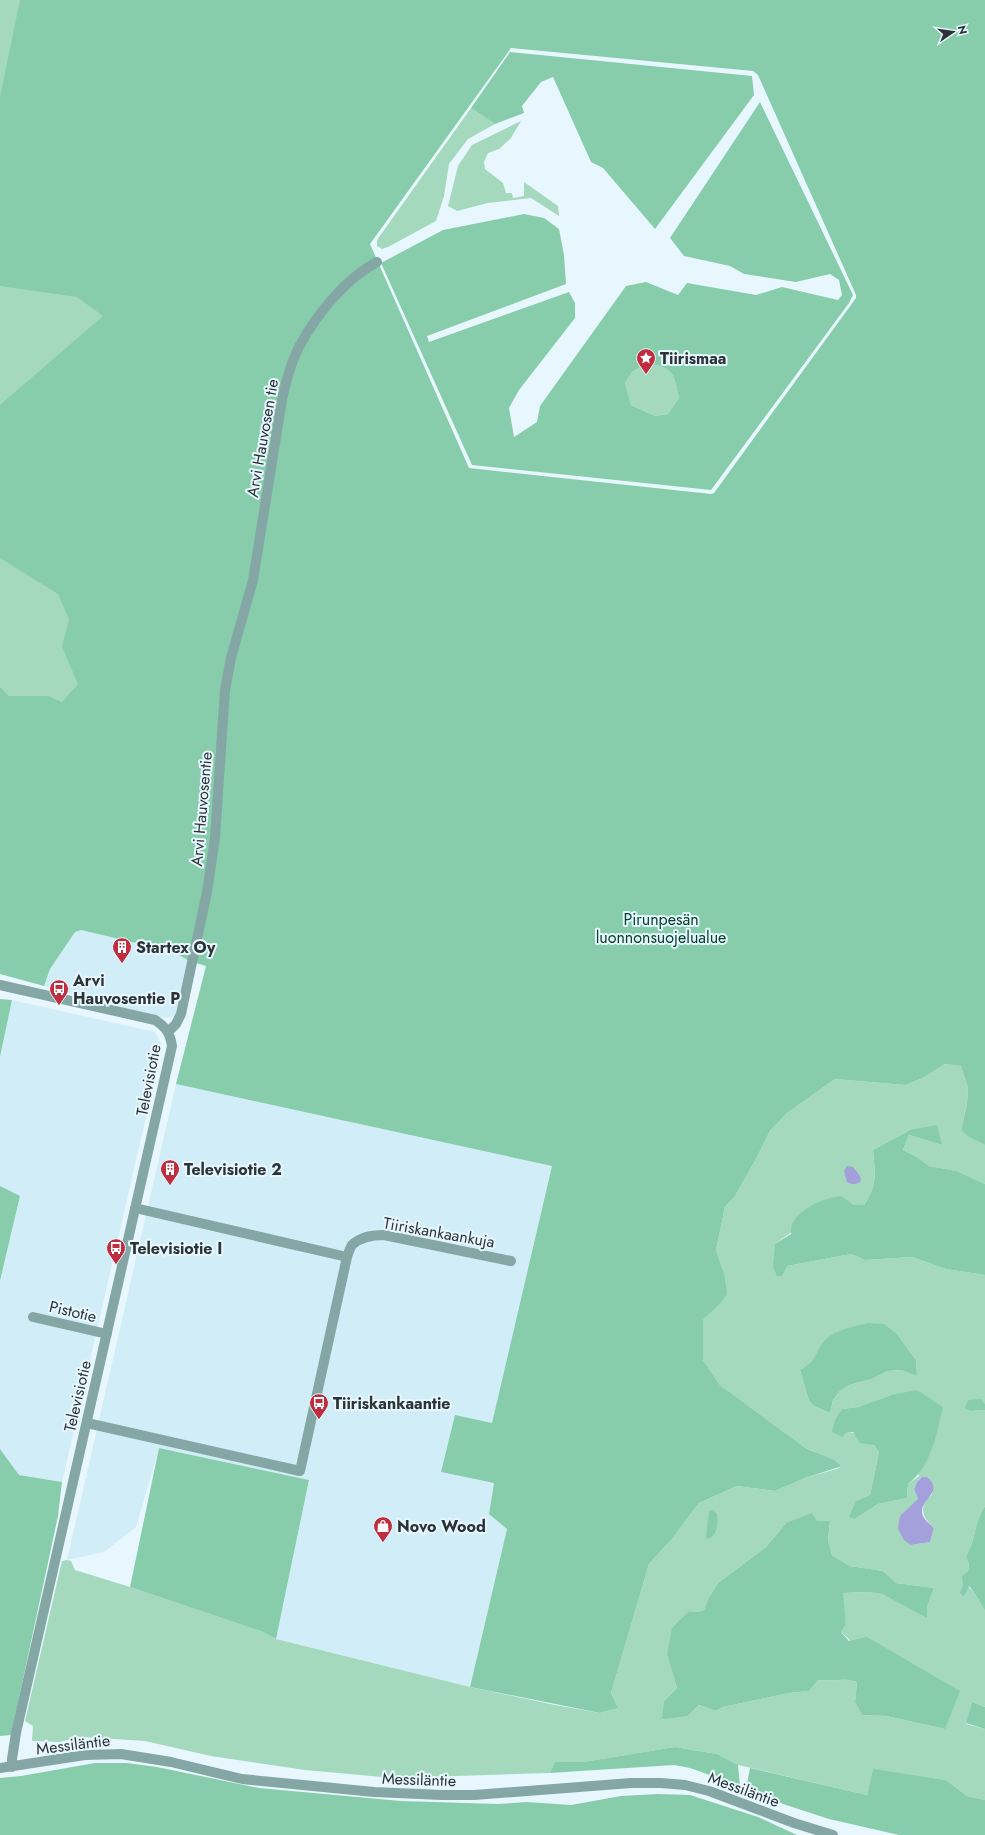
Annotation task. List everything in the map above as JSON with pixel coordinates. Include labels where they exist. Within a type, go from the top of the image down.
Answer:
[{"type":"street","name":"Arvi Hauvosen tie","points":[[252,586],[282,400],[288,374],[300,345],[322,312],[342,289],[377,262]]},
{"type":"street","name":"Arvi Hauvosentie","points":[[168,1032],[176,1024],[181,1014],[207,892],[215,838],[225,690],[231,658],[252,586]]},
{"type":"street","points":[[0,985],[155,1020],[164,1026],[168,1032]]},
{"type":"street","name":"Televisiotie","points":[[12,1767],[16,1733],[172,1046],[168,1032]]},
{"type":"street","points":[[87,1423],[300,1471],[347,1257],[135,1208]]},
{"type":"street","name":"Tiiriskankaankuja","points":[[347,1257],[352,1246],[361,1240],[374,1235],[384,1235],[511,1261]]},
{"type":"street","name":"Pistotie","points":[[33,1317],[107,1334]]},
{"type":"street","name":"Messiläntie","points":[[0,1768],[85,1755],[121,1754],[171,1762],[242,1779],[367,1792],[442,1796],[631,1783],[661,1783],[685,1785],[709,1791],[794,1823],[833,1835]]},
{"type":"shaded area","points":[[81,930],[174,952],[189,961],[176,1014],[170,1018],[164,1018],[44,986],[50,969],[75,932]]},
{"type":"shaded area","points":[[12,1000],[155,1032],[162,1047],[62,1482],[19,1475],[0,1449],[0,1281],[20,1197],[0,1186],[0,1057]]},
{"type":"shaded area","points":[[176,1084],[552,1166],[492,1423],[442,1472],[494,1483],[489,1513],[507,1529],[470,1687],[276,1639],[309,1480],[159,1448],[136,1527],[104,1552],[67,1560]]},
{"type":"shaded area","points":[[847,1166],[853,1167],[860,1176],[861,1181],[854,1184],[847,1182],[844,1171]]},
{"type":"shaded area","points":[[922,1477],[927,1477],[932,1483],[932,1492],[923,1505],[922,1510],[924,1518],[934,1528],[930,1542],[911,1545],[904,1540],[898,1529],[900,1516],[918,1499],[914,1489],[917,1482]]},
{"type":"green space","points":[[0,0],[199,0],[121,337],[0,440]]},
{"type":"green space","name":"Pirunpesän luonnonsuojelualue","points":[[20,0],[985,0],[985,1145],[970,1138],[961,1130],[967,1104],[968,1088],[961,1066],[945,1064],[923,1078],[905,1085],[835,1079],[787,1113],[770,1131],[735,1196],[725,1207],[716,1250],[724,1273],[727,1294],[719,1305],[703,1320],[703,1360],[720,1385],[807,1449],[833,1459],[842,1466],[805,1478],[775,1491],[737,1486],[699,1503],[671,1540],[649,1564],[611,1693],[618,1708],[600,1713],[470,1687],[507,1529],[489,1514],[494,1483],[441,1472],[455,1415],[492,1423],[552,1166],[176,1084],[206,966],[189,961],[174,952],[81,930],[75,932],[50,969],[44,986],[0,974],[0,687],[9,696],[48,696],[62,702],[78,684],[62,647],[69,619],[58,594],[0,558],[0,405],[103,316],[77,297],[0,286],[0,97]],"holes":[[[511,48],[753,71],[758,75],[856,295],[856,298],[714,493],[711,494],[469,468],[370,244]]]},
{"type":"green space","points":[[510,52],[752,76],[754,95],[655,229],[603,168],[591,162],[553,77],[541,82],[522,106],[524,113],[495,124],[471,108]]},
{"type":"green space","points":[[760,102],[853,295],[849,303],[711,490],[472,465],[381,263],[443,230],[524,214],[544,218],[559,229],[564,255],[566,284],[427,336],[429,342],[569,292],[575,303],[575,318],[519,390],[509,408],[514,437],[537,422],[540,406],[626,286],[646,282],[678,295],[687,283],[756,295],[782,287],[838,300],[842,295],[839,280],[830,274],[796,282],[744,274],[730,266],[684,256],[670,238]],"holes":[[[646,364],[667,369],[671,373],[676,383],[679,398],[668,414],[655,416],[631,405],[625,383],[632,372]]]},
{"type":"green space","points":[[471,108],[495,124],[468,139],[449,164],[444,196],[436,221],[388,247],[382,249],[377,246],[377,240]]},
{"type":"green space","points":[[521,121],[511,138],[499,149],[488,153],[484,162],[485,169],[503,183],[506,193],[512,193],[513,198],[524,196],[524,182],[558,206],[559,216],[531,198],[488,203],[457,211],[448,206],[458,166],[472,145]]},
{"type":"green space","points":[[646,364],[667,369],[671,373],[676,383],[679,398],[668,414],[655,416],[631,405],[625,383],[632,372]]},
{"type":"green space","points":[[0,504],[73,594],[78,684],[63,702],[0,696]]},
{"type":"green space","points":[[0,999],[12,1000],[0,1057]]},
{"type":"green space","points":[[945,1064],[961,1066],[968,1088],[967,1104],[961,1130],[970,1138],[985,1145],[985,1184],[957,1171],[929,1166],[917,1157],[903,1150],[909,1135],[942,1145],[910,1130],[873,1150],[875,1172],[874,1185],[864,1205],[854,1205],[842,1196],[775,1244],[787,1266],[851,1254],[865,1260],[912,1257],[946,1269],[985,1275],[985,1404],[980,1399],[971,1411],[985,1410],[985,1506],[981,1512],[972,1544],[966,1556],[969,1564],[968,1571],[963,1576],[963,1585],[959,1593],[964,1597],[968,1586],[974,1592],[985,1611],[985,1707],[972,1702],[966,1724],[985,1729],[985,1800],[967,1796],[946,1780],[873,1770],[867,1795],[738,1765],[717,1754],[675,1747],[583,1762],[556,1762],[550,1773],[393,1778],[305,1770],[211,1756],[145,1741],[82,1737],[59,1742],[32,1741],[33,1726],[25,1721],[62,1561],[67,1560],[71,1561],[75,1570],[263,1632],[276,1639],[470,1687],[555,1705],[600,1713],[618,1708],[611,1693],[649,1564],[671,1540],[699,1503],[737,1486],[775,1491],[805,1478],[842,1466],[833,1459],[807,1449],[720,1385],[703,1360],[703,1320],[719,1305],[724,1273],[716,1250],[725,1207],[735,1196],[770,1131],[787,1113],[835,1079],[905,1085],[923,1078]],"holes":[[[867,1323],[897,1334],[916,1360],[917,1376],[901,1370],[887,1371],[872,1379],[849,1385],[840,1391],[833,1400],[830,1413],[814,1406],[809,1401],[800,1370],[813,1362],[837,1332]],[[891,1395],[919,1476],[908,1484],[907,1498],[878,1504],[855,1519],[856,1501],[870,1495],[879,1452],[861,1435],[846,1433],[842,1409],[858,1407]],[[922,1477],[932,1494],[925,1503],[923,1512],[924,1516],[934,1528],[930,1542],[911,1545],[911,1507],[918,1499],[914,1489],[917,1482]],[[830,1522],[828,1540],[832,1555],[850,1566],[883,1571],[896,1583],[934,1588],[927,1607],[927,1617],[882,1594],[868,1592],[842,1593],[846,1625],[841,1632],[945,1729],[886,1716],[862,1715],[855,1702],[857,1682],[847,1680],[818,1680],[809,1691],[789,1693],[723,1707],[716,1711],[699,1705],[688,1716],[664,1701],[677,1688],[667,1655],[682,1619],[689,1611],[698,1612],[704,1610],[708,1599],[718,1583],[766,1547],[786,1523]]]},
{"type":"green space","points":[[937,1125],[942,1145],[909,1135],[903,1150],[917,1157],[929,1166],[957,1171],[985,1184],[985,1275],[946,1269],[912,1257],[865,1260],[851,1254],[787,1266],[782,1276],[777,1276],[773,1267],[775,1244],[791,1234],[792,1223],[802,1212],[808,1207],[829,1198],[842,1196],[854,1205],[864,1205],[874,1185],[875,1172],[873,1150],[910,1130]]},
{"type":"green space","points":[[0,1186],[20,1196],[0,1281]]},
{"type":"green space","points":[[867,1323],[884,1324],[897,1334],[916,1360],[917,1376],[901,1370],[887,1371],[872,1379],[849,1385],[840,1391],[833,1400],[830,1413],[814,1406],[809,1401],[800,1370],[812,1361],[822,1344],[831,1335]]},
{"type":"green space","points":[[917,1390],[943,1407],[928,1459],[923,1468],[908,1484],[907,1498],[878,1504],[855,1519],[849,1517],[856,1501],[870,1495],[879,1452],[874,1445],[860,1443],[853,1432],[846,1433],[842,1437],[832,1432],[835,1420],[842,1409],[858,1407],[891,1395]]},
{"type":"green space","points":[[981,1399],[985,1404],[985,1410],[971,1411],[965,1408],[968,1400]]},
{"type":"green space","points":[[159,1448],[309,1480],[276,1639],[263,1632],[130,1587]]},
{"type":"green space","points":[[0,1449],[19,1475],[62,1482],[58,1516],[11,1735],[0,1736]]},
{"type":"green space","points":[[985,1506],[985,1611],[969,1586],[964,1597],[959,1593],[963,1585],[962,1576],[968,1571],[969,1564],[966,1556],[972,1544],[981,1512]]},
{"type":"green space","points":[[713,1510],[717,1514],[717,1525],[716,1531],[709,1539],[706,1538],[709,1511]]},
{"type":"green space","points":[[812,1513],[817,1521],[830,1521],[828,1540],[832,1555],[850,1566],[883,1571],[896,1583],[934,1588],[927,1607],[927,1618],[882,1594],[868,1592],[843,1593],[846,1625],[841,1632],[849,1641],[867,1637],[960,1691],[945,1729],[886,1716],[862,1715],[855,1702],[857,1682],[847,1680],[818,1680],[809,1691],[789,1693],[723,1707],[716,1711],[699,1705],[688,1716],[662,1719],[664,1701],[677,1688],[667,1655],[672,1628],[689,1611],[698,1612],[704,1610],[708,1599],[718,1583],[766,1547],[786,1523]]},
{"type":"green space","points":[[972,1702],[985,1707],[985,1729],[966,1723]]},
{"type":"green space","points":[[675,1747],[717,1754],[738,1765],[740,1786],[690,1768],[674,1765],[550,1773],[555,1762],[583,1762]]},
{"type":"green space","points":[[95,1763],[127,1763],[157,1767],[259,1788],[401,1801],[498,1804],[527,1802],[571,1805],[621,1796],[658,1794],[690,1795],[758,1817],[797,1835],[0,1835],[0,1778],[21,1776]]},
{"type":"green space","points":[[750,1768],[867,1795],[873,1769],[946,1780],[967,1796],[985,1800],[985,1835],[899,1835],[829,1819],[786,1805],[746,1789]]},
{"type":"place","name":"Tiirismaa","points":[[646,375]]},
{"type":"place","name":"Startex Oy","points":[[122,964]]},
{"type":"place","name":"Arvi Hauvosentie P","points":[[59,1006]]},
{"type":"place","name":"Televisiotie 2","points":[[170,1186]]},
{"type":"place","name":"Televisiotie I","points":[[116,1265]]},
{"type":"place","name":"Tiiriskankaantie","points":[[319,1420]]},
{"type":"place","name":"Novo Wood","points":[[383,1543]]}]
